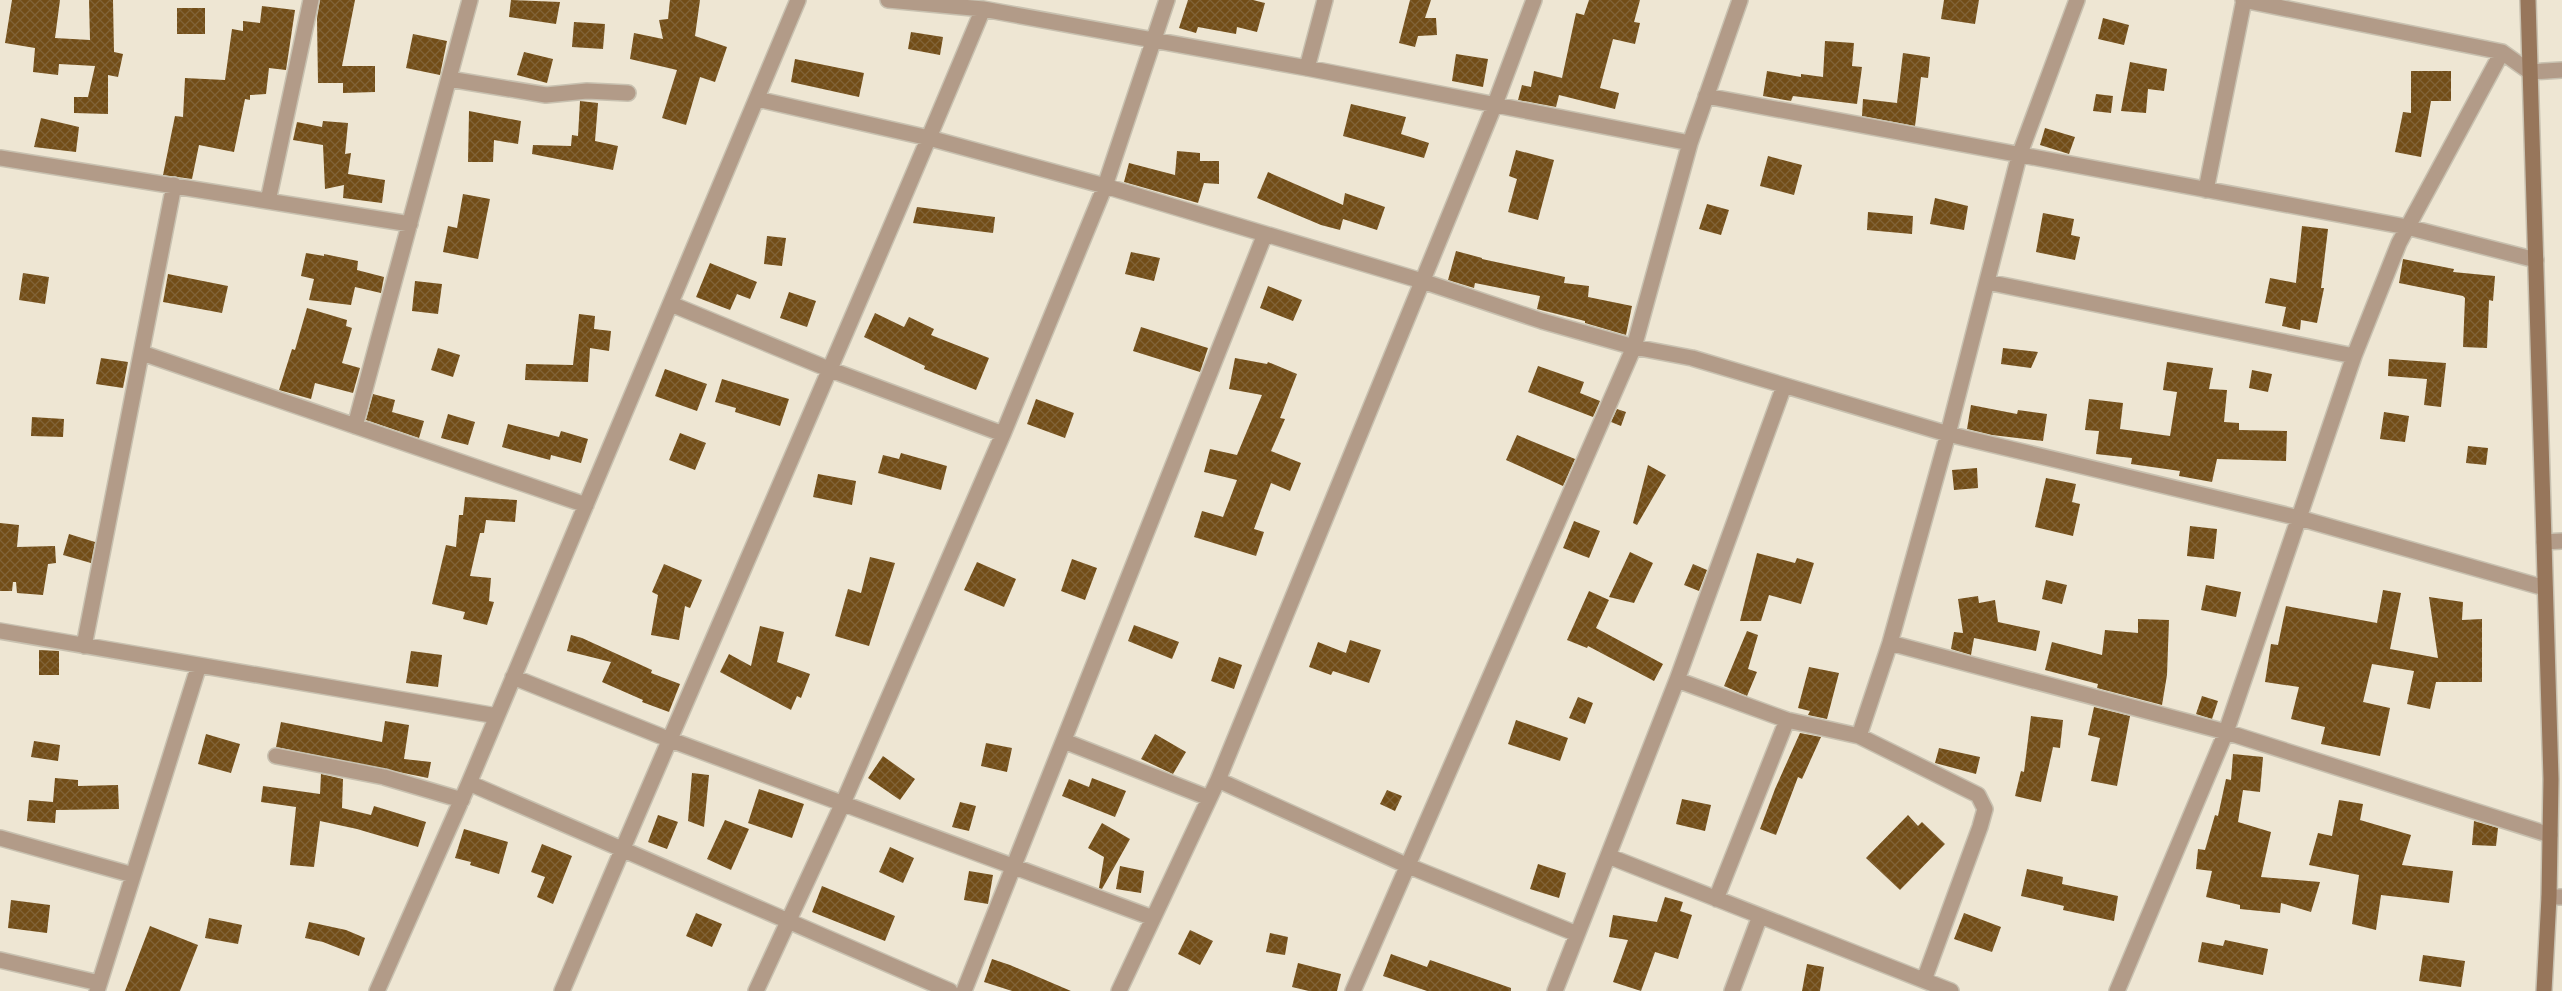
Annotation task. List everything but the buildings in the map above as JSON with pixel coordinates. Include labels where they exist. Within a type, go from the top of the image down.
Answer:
[{"type":"main road","points":[[2528,0],[2545,588],[2556,779],[2550,835],[2555,897],[2544,991]]},
{"type":"street","points":[[268,201],[311,0]]},
{"type":"street","points":[[355,426],[470,0]]},
{"type":"street","points":[[377,991],[498,716],[798,0]]},
{"type":"street","points":[[888,0],[983,9],[1307,68],[1690,142]]},
{"type":"street","points":[[756,991],[843,803],[1003,434],[1105,186],[1167,0]]},
{"type":"street","points":[[1307,68],[1325,0]]},
{"type":"street","points":[[1119,991],[1218,780],[1495,104],[1534,0]]},
{"type":"street","points":[[1353,991],[1406,865],[1634,347],[1690,142],[1740,0]]},
{"type":"street","points":[[1859,736],[1890,643],[1948,434],[2019,156],[2077,0]]},
{"type":"street","points":[[2206,190],[2244,0],[2502,52],[2530,72],[2562,70]]},
{"type":"street","points":[[562,991],[668,739],[831,370],[983,9]]},
{"type":"street","points":[[2117,991],[2226,732],[2354,356],[2407,227],[2502,52]]},
{"type":"street","points":[[449,78],[546,95],[587,91],[628,93]]},
{"type":"street","points":[[1706,96],[2407,227],[2536,260]]},
{"type":"street","points":[[757,99],[929,138],[1105,186],[1422,281],[1542,321],[1634,347],[1692,358],[1948,434],[2299,518],[2545,588]]},
{"type":"street","points":[[0,158],[410,224]]},
{"type":"street","points":[[84,646],[174,185]]},
{"type":"street","points":[[964,991],[1265,234]]},
{"type":"street","points":[[1987,282],[2354,356]]},
{"type":"street","points":[[671,304],[831,370],[1003,434]]},
{"type":"street","points":[[142,353],[586,505]]},
{"type":"street","points":[[1555,991],[1677,680],[1784,386]]},
{"type":"street","points":[[2544,542],[2562,541]]},
{"type":"street","points":[[0,632],[498,716]]},
{"type":"street","points":[[1890,643],[2226,732],[2550,835]]},
{"type":"street","points":[[0,960],[98,987],[199,665]]},
{"type":"street","points":[[514,677],[668,739],[1153,918]]},
{"type":"street","points":[[1677,680],[1787,720],[1859,736],[1978,795],[1985,810],[1924,980]]},
{"type":"street","points":[[1716,899],[1787,720]]},
{"type":"street","points":[[1064,741],[1209,798]]},
{"type":"street","points":[[276,756],[384,777],[462,800]]},
{"type":"street","points":[[1218,780],[1406,865],[1577,934]]},
{"type":"street","points":[[469,783],[950,991]]},
{"type":"street","points":[[0,838],[133,875]]},
{"type":"street","points":[[1608,856],[1951,991]]},
{"type":"street","points":[[1732,991],[1760,916]]}]
